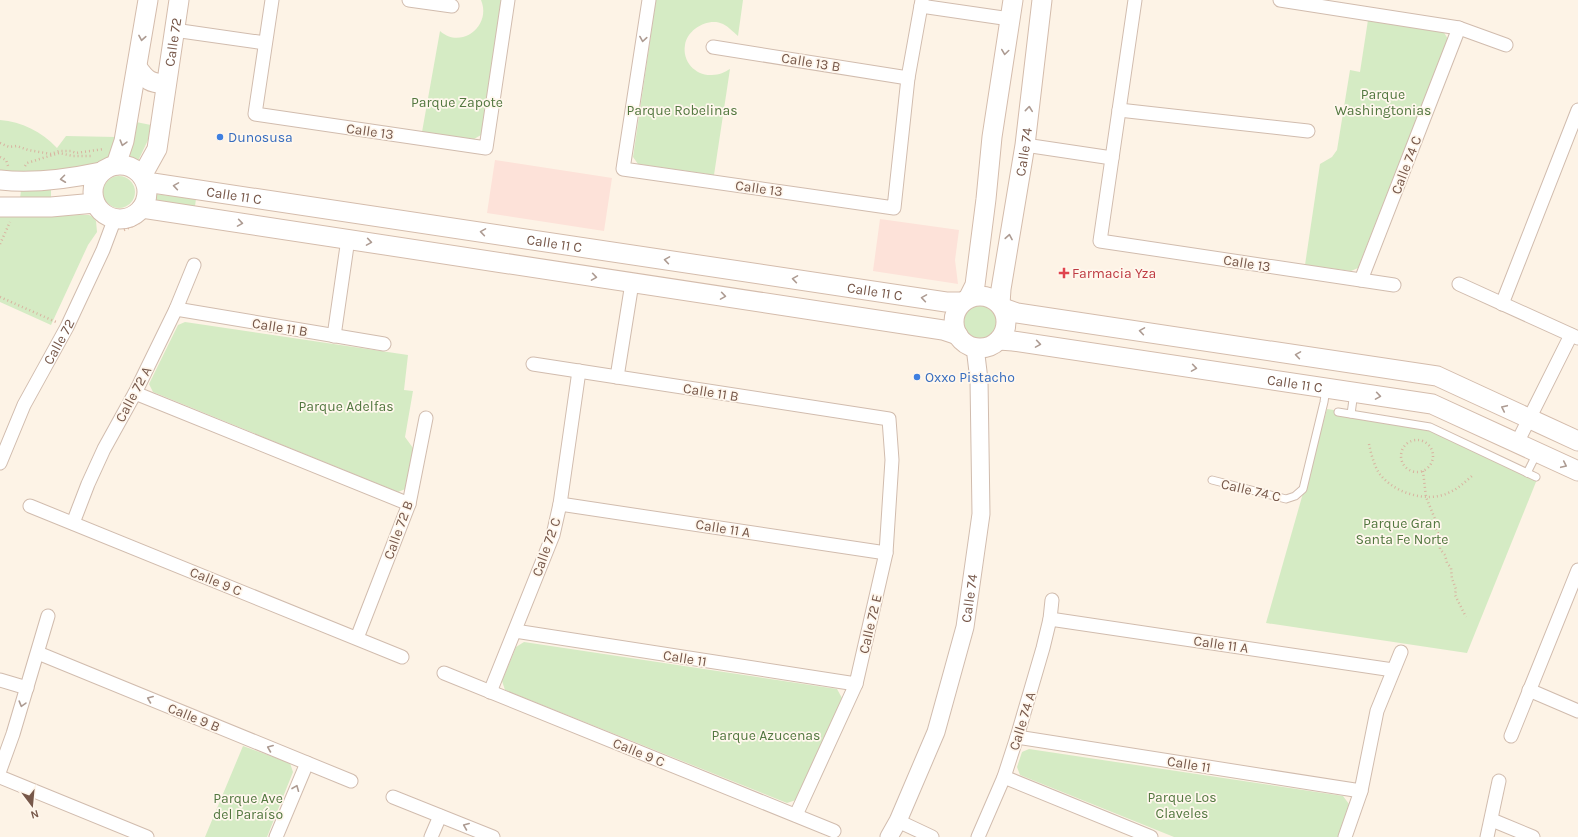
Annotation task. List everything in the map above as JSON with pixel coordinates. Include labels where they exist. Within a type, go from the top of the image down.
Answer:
[{"type":"main road","points":[[5,174],[28,182],[74,178],[105,157],[124,141],[148,0]]},
{"type":"main road","name":"Calle 72","points":[[144,179],[157,149],[179,0]]},
{"type":"main road","points":[[966,300],[977,295],[986,296],[994,299],[1002,306],[1006,315],[1006,328],[999,340],[988,347],[975,347],[968,345],[958,335],[955,328],[955,314],[975,285],[992,138],[1013,0]]},
{"type":"main road","name":"Calle 74","points":[[1002,306],[1005,263],[1025,145],[1042,0]]},
{"type":"main road","points":[[137,68],[151,83],[166,84]]},
{"type":"main road","points":[[105,157],[128,166],[138,172],[144,179],[147,195],[142,208],[127,218],[115,218],[103,213],[95,203],[93,196],[94,183],[105,157]]},
{"type":"main road","name":"Calle 11 C","points":[[144,179],[216,192],[946,302],[966,300]]},
{"type":"main road","points":[[987,189],[1017,194]]},
{"type":"main road","points":[[213,219],[216,192]]},
{"type":"main road","points":[[0,208],[51,207],[95,203]]},
{"type":"main road","name":"Calle 11 C","points":[[142,208],[943,330],[958,335]]},
{"type":"main road","points":[[511,264],[515,237]]},
{"type":"main road","points":[[537,268],[541,241]]},
{"type":"main road","points":[[567,273],[570,245]]},
{"type":"main road","points":[[978,259],[1005,263]]},
{"type":"main road","points":[[889,322],[896,316],[900,309],[900,302],[897,294]]},
{"type":"main road","name":"Calle 11 C","points":[[1002,306],[1017,312],[1437,376],[1578,441]]},
{"type":"main road","points":[[1173,365],[1169,357],[1169,350],[1171,343],[1177,337]]},
{"type":"main road","name":"Calle 11 C","points":[[999,340],[1432,404],[1578,472]]},
{"type":"main road","points":[[1325,360],[1330,367],[1330,374],[1326,388]]},
{"type":"street","points":[[174,30],[265,43],[272,0]]},
{"type":"street","points":[[409,0],[452,6]]},
{"type":"street","name":"Calle 13","points":[[265,43],[255,114],[486,148],[508,0]]},
{"type":"street","name":"Calle 13","points":[[649,0],[623,169],[894,208],[908,78]]},
{"type":"street","points":[[1025,145],[1112,158],[1135,0]]},
{"type":"street","points":[[1280,0],[1459,28],[1506,44]]},
{"type":"street","points":[[908,78],[921,3],[1010,19]]},
{"type":"street","name":"Calle 74 C","points":[[1361,280],[1459,28]]},
{"type":"street","name":"Calle 13 B","points":[[713,47],[908,78]]},
{"type":"street","points":[[1119,110],[1308,131]]},
{"type":"street","points":[[1502,304],[1578,110]]},
{"type":"street","name":"Calle 13","points":[[1112,158],[1100,240],[1394,285]]},
{"type":"street","name":"Calle 72","points":[[0,464],[24,405],[67,327],[103,250],[115,218]]},
{"type":"street","points":[[334,336],[348,239]]},
{"type":"street","name":"Calle 72 A","points":[[73,523],[101,456],[135,393],[176,309],[194,265]]},
{"type":"street","points":[[617,377],[632,282]]},
{"type":"street","points":[[1460,284],[1575,337],[1517,443]]},
{"type":"street","name":"Calle 11 B","points":[[176,309],[384,344]]},
{"type":"street","name":"Calle 74","points":[[889,837],[898,821],[936,732],[965,627],[981,514],[979,380],[975,347]]},
{"type":"street","name":"Calle 11 B","points":[[534,364],[889,419]]},
{"type":"street","name":"Calle 72 C","points":[[490,692],[553,535],[560,504],[579,371]]},
{"type":"street","points":[[135,393],[409,504]]},
{"type":"street","name":"Calle 72 B","points":[[357,638],[409,504],[426,418]]},
{"type":"street","name":"Calle 72 E","points":[[796,816],[856,684],[886,553],[892,460],[889,419]]},
{"type":"street","name":"Calle 11 A","points":[[560,504],[886,553]]},
{"type":"street","name":"Calle 9 C","points":[[30,506],[402,657]]},
{"type":"street","points":[[1511,736],[1577,573]]},
{"type":"street","name":"Calle 74 A","points":[[978,837],[1004,777],[1017,737],[1043,648],[1050,619],[1052,600]]},
{"type":"street","points":[[0,770],[13,734],[48,616]]},
{"type":"street","name":"Calle 11 A","points":[[1050,619],[1393,670]]},
{"type":"street","name":"Calle 11","points":[[515,631],[856,684]]},
{"type":"street","points":[[1345,837],[1361,791],[1377,711],[1401,652]]},
{"type":"street","name":"Calle 9 B","points":[[38,653],[351,781]]},
{"type":"street","name":"Calle 9 C","points":[[444,673],[834,831]]},
{"type":"street","points":[[0,680],[27,688]]},
{"type":"street","points":[[1529,690],[1578,711]]},
{"type":"street","name":"Calle 11","points":[[1017,737],[1361,791]]},
{"type":"street","points":[[276,837],[307,763]]},
{"type":"street","points":[[0,777],[147,837]]},
{"type":"street","points":[[1004,777],[1151,837]]},
{"type":"street","points":[[1487,837],[1492,820],[1499,781]]},
{"type":"street","points":[[393,797],[492,837]]},
{"type":"street","points":[[431,837],[440,816]]},
{"type":"street","points":[[1492,820],[1533,837]]},
{"type":"street","points":[[898,821],[932,837]]},
{"type":"lane","name":"Calle 74 C","points":[[1212,480],[1286,499],[1295,496],[1303,490],[1326,388]]},
{"type":"lane","points":[[1351,414],[1354,392]]},
{"type":"lane","points":[[1338,412],[1430,427],[1536,478]]},
{"type":"lane","points":[[1527,473],[1537,453]]},
{"type":"path","points":[[0,144],[9,147],[18,146],[28,150],[51,154],[59,151],[76,153],[103,150],[105,157],[73,156],[59,153],[27,163],[21,169]]},
{"type":"path","points":[[0,157],[6,160],[5,174]]},
{"type":"path","points":[[0,297],[67,327]]},
{"type":"path","points":[[1420,440],[1426,442],[1433,451],[1432,463],[1423,471],[1412,471],[1404,465],[1401,454],[1402,449],[1410,442],[1420,440]]},
{"type":"path","points":[[1369,444],[1378,472],[1384,479],[1400,490],[1412,494],[1426,497],[1436,497],[1448,494],[1473,475]]},
{"type":"path","points":[[1423,471],[1426,497],[1435,519],[1436,530],[1440,536],[1440,549],[1445,555],[1447,563],[1451,568],[1452,579],[1456,589],[1454,595],[1466,617]]},
{"type":"shaded area","points":[[495,160],[612,178],[604,231],[487,213]]},
{"type":"shaded area","points":[[880,219],[959,230],[955,260],[958,284],[873,271]]},
{"type":"green space","name":"Parque Zapote","points":[[481,0],[501,0],[481,135],[474,139],[422,132],[440,31],[448,36],[457,38],[472,32],[478,26],[482,18],[483,10]]},
{"type":"green space","name":"Parque Robelinas","points":[[656,0],[743,0],[738,36],[723,24],[717,22],[705,23],[694,29],[685,45],[688,62],[691,67],[701,73],[706,75],[715,75],[730,69],[714,175],[638,164],[633,157]]},
{"type":"green space","name":"Parque Washingtonias","points":[[1368,20],[1443,31],[1448,39],[1358,268],[1351,271],[1305,265],[1320,164],[1332,157],[1337,150],[1350,70],[1360,72]]},
{"type":"green space","points":[[0,120],[31,128],[57,148],[66,136],[116,137],[109,158],[85,167],[68,171],[0,172]]},
{"type":"green space","points":[[136,122],[151,125],[148,140],[138,161],[126,157]]},
{"type":"green space","points":[[116,176],[122,176],[131,180],[135,192],[131,204],[122,208],[116,208],[107,204],[103,195],[103,189],[107,180]]},
{"type":"green space","points":[[21,190],[51,190],[51,199],[20,199]]},
{"type":"green space","points":[[155,194],[196,199],[195,206],[154,201]]},
{"type":"green space","points":[[89,215],[96,221],[97,232],[88,245],[51,325],[0,302],[0,217]]},
{"type":"green space","points":[[977,306],[983,306],[992,310],[996,322],[992,334],[983,338],[977,338],[968,334],[964,325],[964,319],[968,310]]},
{"type":"green space","name":"Parque Adelfas","points":[[185,322],[408,355],[404,390],[413,391],[405,437],[413,448],[408,488],[398,492],[153,392],[149,384],[178,325]]},
{"type":"green space","name":"Parque Gran Santa Fe Norte","points":[[1327,409],[1423,423],[1538,477],[1467,653],[1266,623]]},
{"type":"green space","name":"Parque Azucenas","points":[[524,642],[837,689],[842,698],[819,753],[796,800],[787,803],[505,690],[502,681],[516,647]]},
{"type":"green space","name":"Parque Ave del Paraíso","points":[[243,746],[290,763],[293,772],[267,837],[205,837]]},
{"type":"green space","name":"Parque Los Claveles","points":[[1029,749],[1343,796],[1349,804],[1339,837],[1174,837],[1020,775],[1017,767],[1022,752]]},
{"type":"place","name":"Dunosusa","points":[[220,137]]},
{"type":"place","name":"Farmacia Yza","points":[[1064,273]]},
{"type":"place","name":"Oxxo Pistacho","points":[[917,377]]}]
